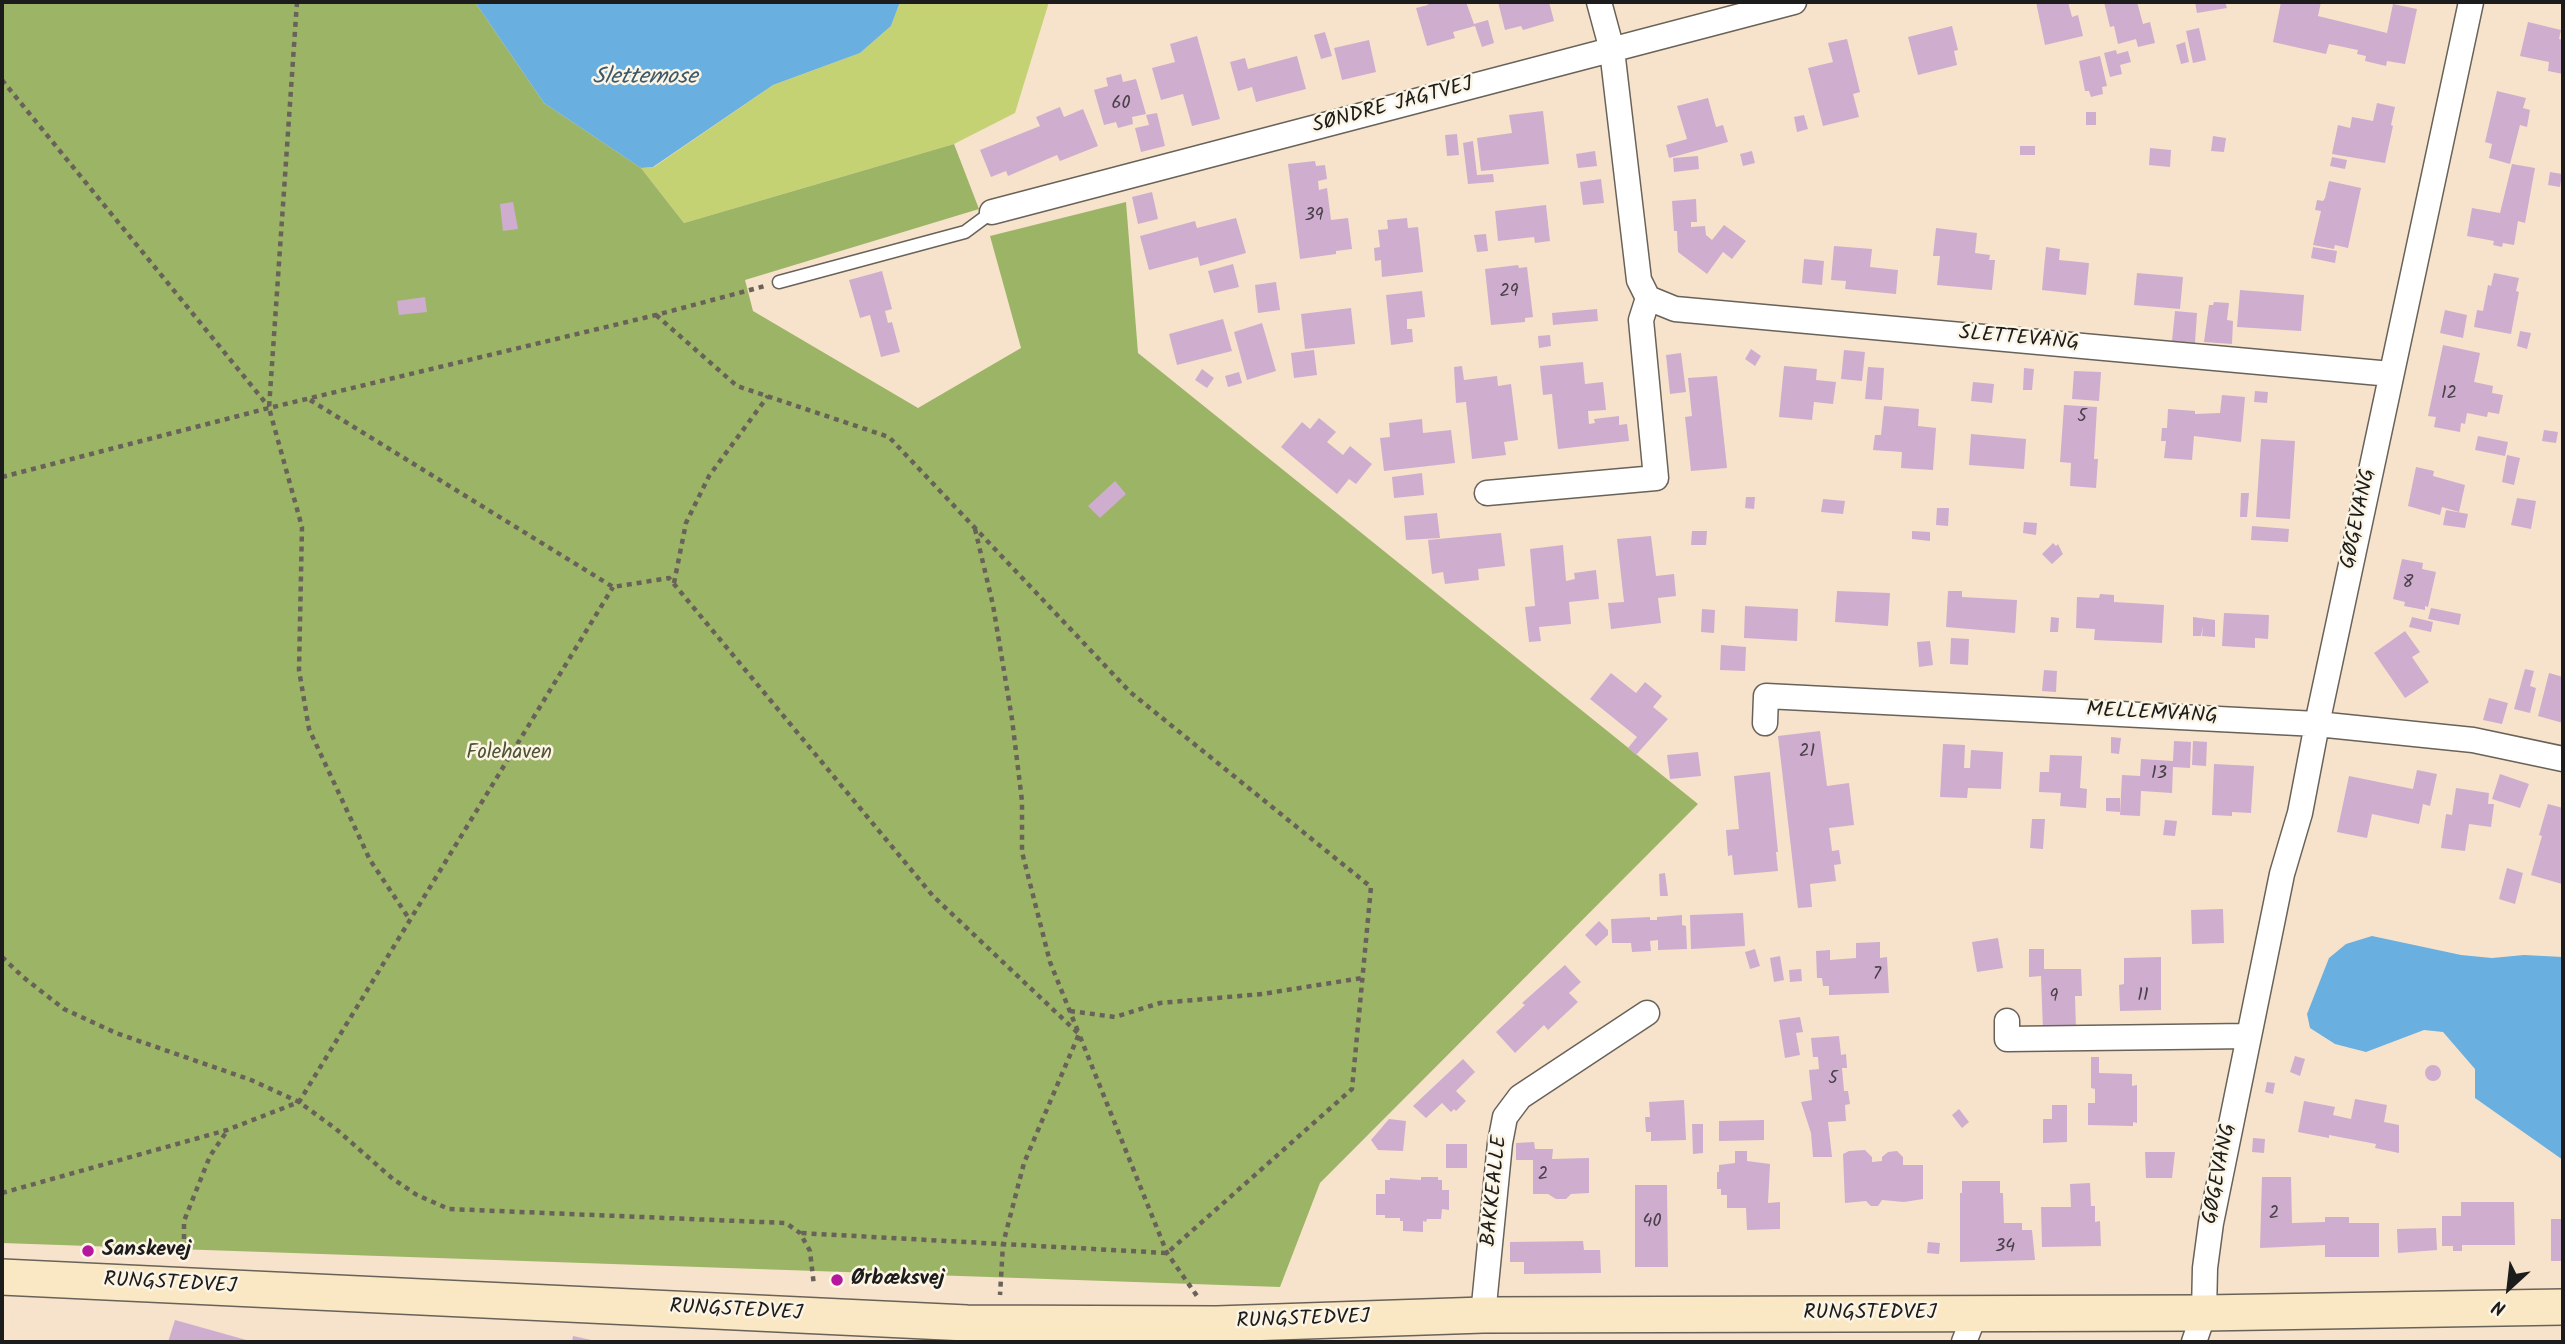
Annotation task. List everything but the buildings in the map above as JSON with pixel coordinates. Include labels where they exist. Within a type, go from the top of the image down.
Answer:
[{"type":"main road","name":"RUNGSTEDVEJ","points":[[2,1277],[815,1316],[978,1330],[1483,1315],[1970,1328],[2199,1328],[2563,1307]]},
{"type":"street","points":[[1487,493],[1656,478],[1641,320],[1648,298],[1639,280],[1612,50],[1599,2]]},
{"type":"street","name":"SØNDRE JAGTVEJ","points":[[992,212],[1794,2]]},
{"type":"street","name":"GØGEVANG","points":[[2199,1328],[2211,1223],[2282,874],[2300,813],[2316,724],[2471,2]]},
{"type":"street","name":"SLETTEVANG","points":[[1648,298],[1675,309],[2391,374]]},
{"type":"street","name":"MELLEMVANG","points":[[1765,723],[1766,696],[2316,724],[2473,740],[2563,759]]},
{"type":"street","name":"BAKKEALLE","points":[[1483,1315],[1505,1117],[1520,1097],[1647,1013]]},
{"type":"street","points":[[2007,1021],[2007,1039],[2249,1036]]},
{"type":"lane","points":[[779,282],[965,232],[992,212]]},
{"type":"path","points":[[297,2],[269,408],[302,527],[299,670],[309,729],[370,860],[410,920]]},
{"type":"path","points":[[2,80],[269,408]]},
{"type":"path","points":[[2,477],[779,282]]},
{"type":"path","points":[[656,315],[737,386],[889,436],[1129,692],[1371,887],[1352,1090],[1167,1254],[800,1233]]},
{"type":"path","points":[[674,584],[687,523],[709,476],[768,396]]},
{"type":"path","points":[[310,400],[613,587],[669,578],[933,896],[1079,1034]]},
{"type":"path","points":[[975,527],[993,606],[1012,719],[1022,801],[1022,852],[1050,962],[1167,1254],[1217,1324]]},
{"type":"path","points":[[2,1193],[227,1130],[299,1102],[613,587]]},
{"type":"path","points":[[2,957],[64,1009],[116,1033],[251,1080],[299,1102],[336,1129],[393,1179],[417,1195],[449,1209],[786,1223],[800,1233],[810,1251],[814,1275],[815,1316]]},
{"type":"path","points":[[1069,1010],[1115,1017],[1160,1003],[1262,994],[1362,978]]},
{"type":"path","points":[[978,1330],[1024,1163],[1079,1034]]},
{"type":"path","points":[[183,1286],[184,1221],[210,1156],[227,1130]]},
{"type":"green space","name":"Folehaven","points":[[2,2],[475,2],[544,103],[641,168],[684,223],[954,144],[979,209],[745,280],[753,311],[918,408],[1021,348],[990,236],[1126,202],[1138,353],[1698,804],[1320,1183],[1280,1287],[2,1243]]},
{"type":"green space","points":[[900,2],[1049,2],[1015,113],[954,144],[684,223],[641,168],[654,167],[773,85],[860,53],[891,26]]},
{"type":"water","name":"Slettemose","points":[[475,2],[900,2],[891,26],[860,53],[773,85],[653,167],[641,168],[544,103]]},
{"type":"water","points":[[2372,936],[2461,955],[2492,958],[2524,955],[2563,957],[2563,1160],[2475,1098],[2475,1069],[2443,1032],[2424,1030],[2366,1052],[2335,1044],[2310,1028],[2307,1014],[2329,958],[2346,944]]},
{"type":"place","name":"Sanskevej","points":[[88,1251]]},
{"type":"place","name":"Ørbæksvej","points":[[837,1280]]}]
